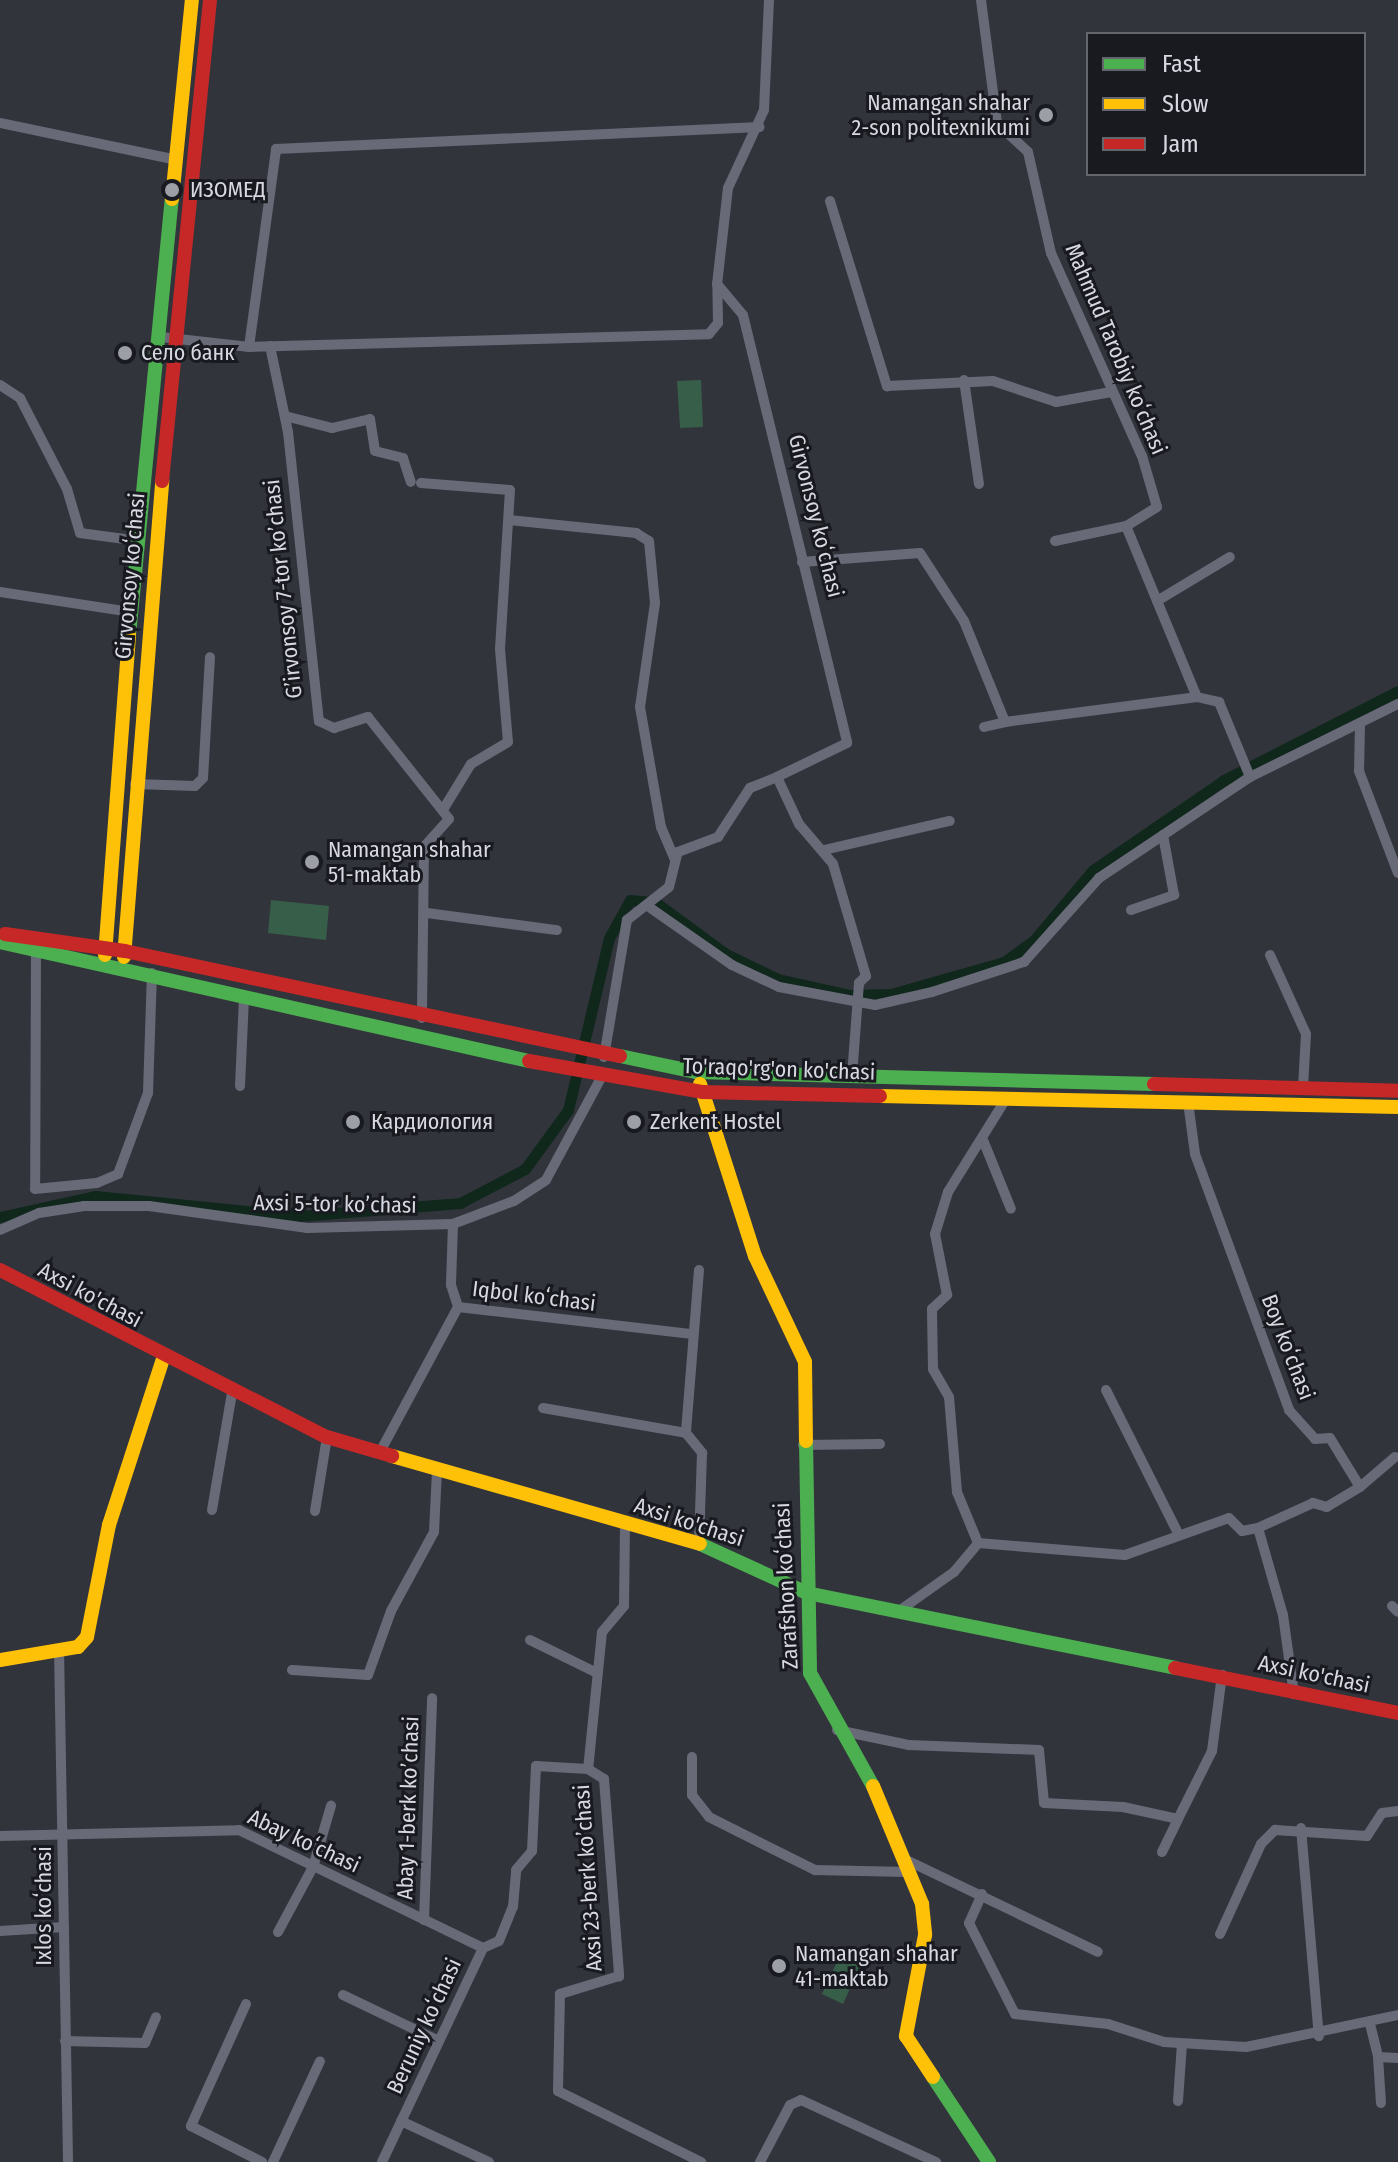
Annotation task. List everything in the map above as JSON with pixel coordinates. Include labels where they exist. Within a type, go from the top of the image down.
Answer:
[{"type":"main road","name":"Girvonsoy koʻchasi","points":[[124,958],[168,338],[177,160],[192,0]]},
{"type":"main road","name":"Girvonsoy koʻchasi","points":[[106,954],[131,612],[210,0]]},
{"type":"main road","points":[[0,934],[124,958]]},
{"type":"main road","points":[[0,942],[106,954]]},
{"type":"main road","name":"To'raqo'rg'on ko'chasi","points":[[124,958],[152,973],[244,997],[561,1069],[703,1092],[1398,1107]]},
{"type":"main road","name":"To'raqo'rg'on ko'chasi","points":[[124,958],[567,1049],[696,1072],[1398,1091]]},
{"type":"main road","name":"Zarafshon koʻchasi","points":[[696,1072],[755,1256],[802,1347],[810,1673],[835,1730],[879,1797],[905,1865],[925,1935],[906,2036],[989,2162]]},
{"type":"main road","name":"Axsi ko'chasi","points":[[0,1270],[163,1359],[327,1437],[699,1544],[807,1593],[895,1614],[1222,1675],[1294,1696],[1398,1713]]},
{"type":"main road","points":[[0,1660],[59,1649],[87,1637],[109,1525],[163,1359]]},
{"type":"street","points":[[168,338],[249,347],[709,334],[718,323],[717,284],[728,188],[759,127],[769,0]]},
{"type":"street","name":"Mahmud Tarobiy koʻchasi","points":[[981,0],[997,123],[1028,152],[1051,253],[1157,507],[1126,526]]},
{"type":"street","points":[[249,347],[276,149],[759,127]]},
{"type":"street","points":[[2,128],[177,160]]},
{"type":"street","points":[[830,201],[887,386],[993,381],[1056,402],[1111,392]]},
{"type":"street","name":"Girvonsoy koʻchasi","points":[[717,284],[743,315],[847,743],[777,777]]},
{"type":"street","name":"Gʼirvonsoy 7-tor koʼchasi","points":[[270,346],[285,416],[319,721],[334,728],[368,717],[444,808]]},
{"type":"street","points":[[964,380],[979,484]]},
{"type":"street","points":[[0,385],[20,398],[67,489],[80,533],[139,541]]},
{"type":"street","points":[[285,416],[332,428],[370,419],[375,451],[403,458],[416,482],[509,488],[500,649],[508,742],[471,764],[444,808],[448,822],[424,847],[427,913],[422,1018]]},
{"type":"street","points":[[509,520],[636,533],[649,541],[655,603],[640,707],[661,827],[675,860]]},
{"type":"street","points":[[1055,541],[1126,526],[1197,697]]},
{"type":"street","points":[[802,562],[906,549],[922,554],[964,621],[1005,722]]},
{"type":"street","points":[[1157,601],[1230,557]]},
{"type":"street","points":[[0,592],[131,612]]},
{"type":"street","points":[[135,784],[195,786],[203,778],[210,657]]},
{"type":"street","points":[[984,727],[1197,697],[1227,708],[1249,776]]},
{"type":"street","points":[[603,1056],[622,930],[638,907],[649,907],[754,976],[858,999],[905,999],[1024,962],[1090,885],[1249,776],[1398,704]]},
{"type":"street","points":[[1360,725],[1359,771],[1398,873]]},
{"type":"street","points":[[649,907],[661,897],[675,860],[718,837],[750,788],[777,777],[799,824],[824,850],[866,976],[858,999],[852,1077]]},
{"type":"street","points":[[824,850],[950,821]]},
{"type":"street","points":[[1131,910],[1174,895],[1163,835]]},
{"type":"street","points":[[427,913],[557,930]]},
{"type":"street","points":[[36,947],[35,1189],[97,1183],[118,1174],[148,1093],[152,973]]},
{"type":"street","points":[[1270,955],[1306,1034],[1303,1087]]},
{"type":"street","points":[[240,1086],[244,997]]},
{"type":"street","name":"Аxsi 5-tor koʼchasi","points":[[0,1230],[39,1213],[110,1206],[307,1228],[453,1224],[514,1201],[546,1180],[602,1076]]},
{"type":"street","points":[[978,1543],[957,1492],[951,1406],[931,1352],[933,1305],[947,1295],[937,1214],[1006,1099]]},
{"type":"street","name":"Boy koʻchasi","points":[[1188,1102],[1192,1144],[1289,1410],[1315,1439],[1330,1438],[1360,1487]]},
{"type":"street","points":[[983,1140],[1011,1209]]},
{"type":"street","name":"Iqbol koʻchasi","points":[[453,1224],[451,1285],[458,1307],[692,1334]]},
{"type":"street","points":[[686,1433],[699,1270]]},
{"type":"street","points":[[380,1452],[458,1307]]},
{"type":"street","points":[[1106,1390],[1179,1535]]},
{"type":"street","points":[[212,1510],[232,1393]]},
{"type":"street","points":[[543,1408],[686,1433],[702,1453],[699,1544]]},
{"type":"street","points":[[315,1511],[327,1437]]},
{"type":"street","points":[[803,1445],[880,1444]]},
{"type":"street","points":[[978,1543],[1125,1555],[1229,1518],[1242,1531],[1258,1528],[1317,1502],[1327,1507],[1360,1487],[1395,1457]]},
{"type":"street","points":[[292,1670],[368,1675],[391,1611],[434,1532],[437,1470]]},
{"type":"street","name":"Аxsi 23-berk koʼchasi","points":[[625,1525],[624,1606],[604,1626],[588,1769],[604,1779],[619,1976],[560,1994],[558,2091],[701,2162]]},
{"type":"street","points":[[1258,1528],[1283,1615],[1294,1696]]},
{"type":"street","points":[[895,1614],[954,1572],[978,1543]]},
{"type":"street","points":[[530,1640],[597,1673]]},
{"type":"street","name":"Ixlos koʻchasi","points":[[59,1649],[68,2162]]},
{"type":"street","points":[[1162,1852],[1212,1751],[1222,1675]]},
{"type":"street","name":"Аbay 1-berk koʼchasi","points":[[424,1920],[432,1698]]},
{"type":"street","points":[[835,1730],[909,1745],[1039,1750],[1044,1803],[1123,1807],[1178,1819]]},
{"type":"street","points":[[692,1757],[692,1795],[709,1817],[815,1870],[905,1865],[982,1894],[1098,1952]]},
{"type":"street","name":"Beruniy koʻchasi","points":[[382,2162],[483,1948],[499,1941],[513,1907],[516,1870],[532,1851],[536,1766],[588,1769]]},
{"type":"street","points":[[278,1932],[313,1867],[331,1806]]},
{"type":"street","points":[[1220,1934],[1265,1837],[1301,1828],[1367,1836],[1382,1813],[1398,1811]]},
{"type":"street","points":[[1301,1828],[1319,2036]]},
{"type":"street","name":"Abay koʻchasi","points":[[0,1836],[239,1830],[483,1948]]},
{"type":"street","points":[[982,1894],[969,1923],[1015,2014],[1108,2024],[1182,2044],[1246,2047],[1319,2036],[1398,2015]]},
{"type":"street","points":[[0,1931],[64,1927]]},
{"type":"street","points":[[343,1995],[439,2041]]},
{"type":"street","points":[[246,2004],[191,2126],[262,2162]]},
{"type":"street","points":[[65,2041],[145,2043],[156,2017]]},
{"type":"street","points":[[1370,2024],[1378,2057],[1381,2103]]},
{"type":"street","points":[[1178,2101],[1182,2044]]},
{"type":"street","points":[[1378,2057],[1398,2058]]},
{"type":"street","points":[[273,2162],[320,2061]]},
{"type":"street","points":[[760,2162],[790,2105],[801,2100],[936,2162]]},
{"type":"street","name":"Beruniy koʻchasi","points":[[401,2121],[489,2162]]},
{"type":"green space","points":[[701,380],[703,427],[680,428],[677,381]]},
{"type":"green space","points":[[271,900],[329,906],[326,940],[268,933]]},
{"type":"green space","points":[[841,1953],[862,1962],[843,2004],[822,1994]]},
{"type":"waterway","points":[[0,1217],[95,1196],[300,1216],[460,1203],[525,1169],[568,1110],[609,938],[630,900],[655,902],[726,954],[778,979],[850,995],[891,994],[1004,962],[1034,940],[1093,870],[1224,780],[1398,691]]},
{"type":"traffic: fast","points":[[129,635],[172,199]]},
{"type":"traffic: fast","points":[[0,942],[529,1061]]},
{"type":"traffic: fast","points":[[620,1056],[696,1072],[1154,1084]]},
{"type":"traffic: fast","points":[[806,1441],[810,1673],[873,1786]]},
{"type":"traffic: fast","points":[[700,1544],[807,1593],[1175,1668]]},
{"type":"traffic: fast","points":[[933,2077],[989,2162]]},
{"type":"traffic: slow","points":[[172,199],[192,0]]},
{"type":"traffic: slow","points":[[124,957],[162,481]]},
{"type":"traffic: slow","points":[[105,955],[129,635]]},
{"type":"traffic: slow","points":[[700,1084],[755,1256],[805,1362],[806,1441]]},
{"type":"traffic: slow","points":[[880,1096],[1398,1107]]},
{"type":"traffic: slow","points":[[0,1660],[78,1647],[87,1637],[109,1525],[163,1359]]},
{"type":"traffic: slow","points":[[392,1456],[700,1544]]},
{"type":"traffic: slow","points":[[873,1786],[922,1904],[925,1935],[906,2036],[933,2077]]},
{"type":"traffic: jam","points":[[162,481],[210,0]]},
{"type":"traffic: jam","points":[[5,934],[125,951],[620,1056]]},
{"type":"traffic: jam","points":[[529,1061],[703,1092],[880,1096]]},
{"type":"traffic: jam","points":[[1154,1084],[1398,1091]]},
{"type":"traffic: jam","points":[[0,1270],[327,1437],[392,1456]]},
{"type":"traffic: jam","points":[[1175,1668],[1398,1713]]},
{"type":"place","name":"Namangan shahar 2-son politexnikumi","points":[[1046,115]]},
{"type":"place","name":"ИЗОМЕД","points":[[172,190]]},
{"type":"place","name":"Село банк","points":[[125,353]]},
{"type":"place","name":"Namangan shahar 51-maktab","points":[[312,862]]},
{"type":"place","name":"Кардиология","points":[[353,1122]]},
{"type":"place","name":"Zerkent Hostel","points":[[634,1122]]},
{"type":"place","name":"Namangan shahar 41-maktab","points":[[779,1966]]}]
